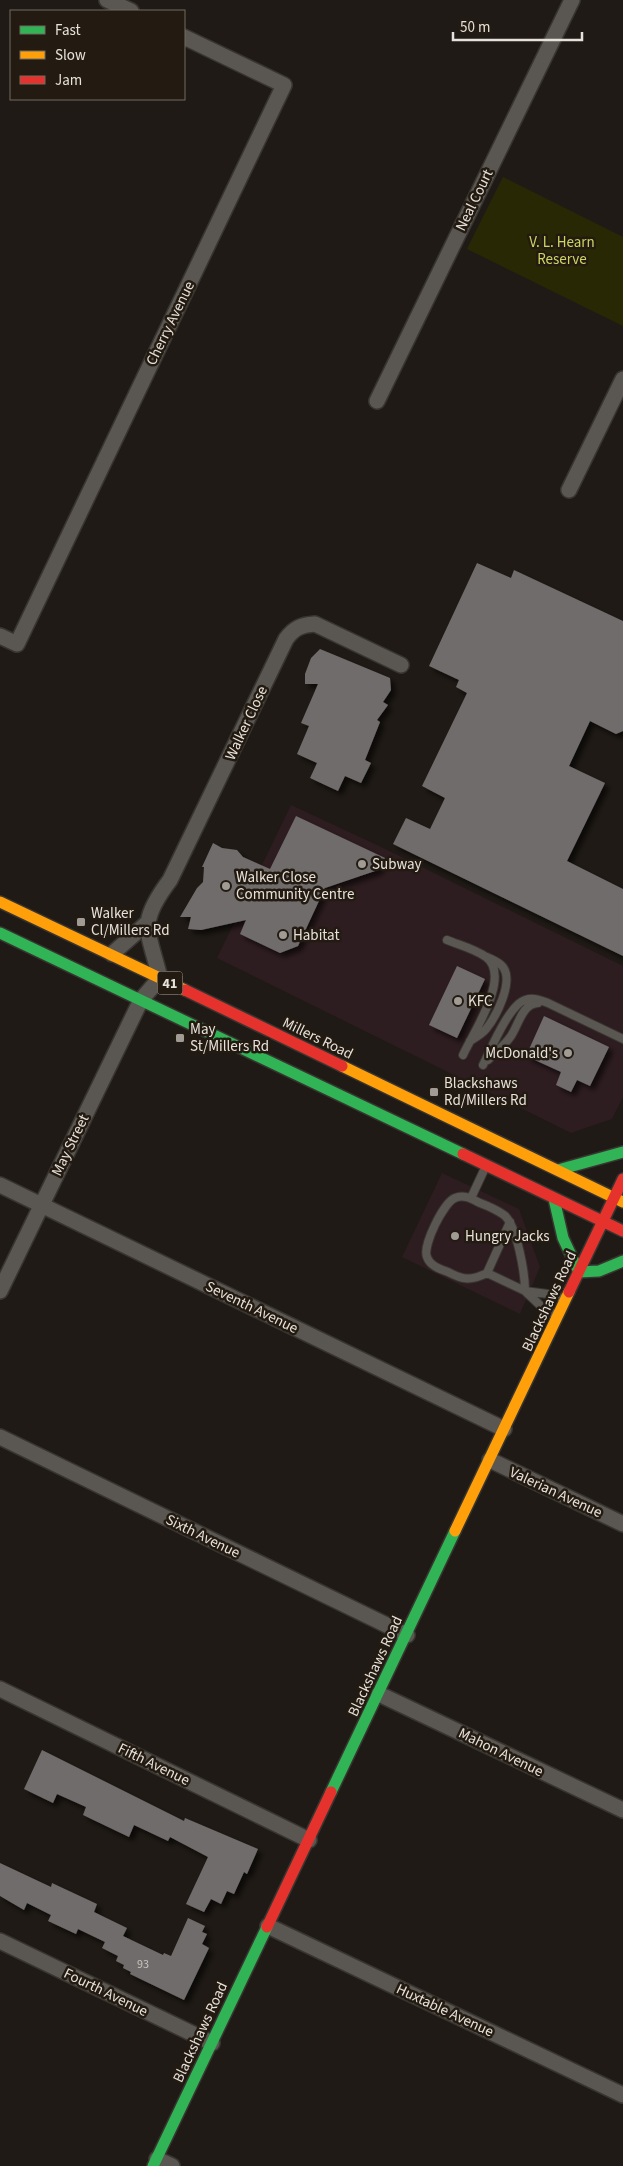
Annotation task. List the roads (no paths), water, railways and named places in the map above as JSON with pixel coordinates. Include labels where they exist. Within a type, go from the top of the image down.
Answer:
[{"type":"main road","name":"Millers Road","points":[[0,902],[112,954],[618,1200]]},
{"type":"main road","name":"41","points":[[0,933],[623,1231]]},
{"type":"main road","points":[[558,1170],[623,1152]]},
{"type":"main road","name":"Blackshaws Road","points":[[155,2162],[565,1300],[603,1222],[618,1200],[623,1180]]},
{"type":"main road","points":[[554,1199],[564,1238],[579,1272],[599,1271],[623,1261]]},
{"type":"street","points":[[107,0],[129,10]]},
{"type":"street","name":"Neal Court","points":[[377,401],[572,0]]},
{"type":"street","name":"Cherry Avenue","points":[[0,636],[17,644],[284,85],[185,37]]},
{"type":"street","points":[[569,490],[623,379]]},
{"type":"street","name":"Walker Close","points":[[112,954],[147,923],[150,911],[170,880],[286,638],[293,629],[303,624],[315,624],[401,665]]},
{"type":"street","points":[[147,923],[149,940],[160,978]]},
{"type":"street","name":"May Street","points":[[141,1000],[143,969]]},
{"type":"street","name":"May Street","points":[[0,1291],[141,1000],[160,978]]},
{"type":"street","name":"Seventh Avenue","points":[[0,1185],[504,1429]]},
{"type":"street","name":"Sixth Avenue","points":[[0,1437],[407,1634]]},
{"type":"street","name":"Valerian Avenue","points":[[490,1460],[623,1524]]},
{"type":"street","name":"Fifth Avenue","points":[[0,1689],[309,1840]]},
{"type":"street","name":"Mahon Avenue","points":[[379,1694],[623,1810]]},
{"type":"street","name":"Huxtable Avenue","points":[[268,1926],[623,2095]]},
{"type":"street","name":"Fourth Avenue","points":[[0,1941],[212,2043]]},
{"type":"street","points":[[155,2162],[172,2166]]},
{"type":"lane","points":[[447,940],[487,957],[499,963],[505,969],[507,984],[498,1008],[485,1030],[470,1041]]},
{"type":"lane","points":[[463,1055],[488,1004],[495,985],[494,969],[487,957]]},
{"type":"lane","points":[[548,1003],[531,1003],[525,1009],[511,1036],[483,1065],[515,1008],[524,1000],[536,999],[548,1003],[623,1039]]},
{"type":"lane","points":[[471,1198],[485,1166]]},
{"type":"lane","points":[[510,1222],[487,1273],[470,1280],[462,1279],[432,1265],[426,1253],[427,1242],[450,1200],[463,1196],[471,1198],[505,1215],[510,1222],[523,1263],[525,1291],[544,1309],[558,1316]]},
{"type":"lane","points":[[487,1273],[525,1291],[555,1295],[565,1300]]},
{"type":"place","name":"Subway","points":[[362,864]]},
{"type":"place","name":"Walker Close Community Centre","points":[[226,886]]},
{"type":"place","name":"Walker Cl/Millers Rd","points":[[81,922]]},
{"type":"place","name":"Habitat","points":[[283,935]]},
{"type":"place","name":"KFC","points":[[458,1001]]},
{"type":"place","name":"May St/Millers Rd","points":[[180,1038]]},
{"type":"place","name":"McDonald's","points":[[568,1053]]},
{"type":"place","name":"Blackshaws Rd/Millers Rd","points":[[434,1092]]},
{"type":"place","name":"Hungry Jacks","points":[[455,1236]]},
{"type":"park label","name":"V. L. Hearn Reserve","points":[[562,250]]}]
